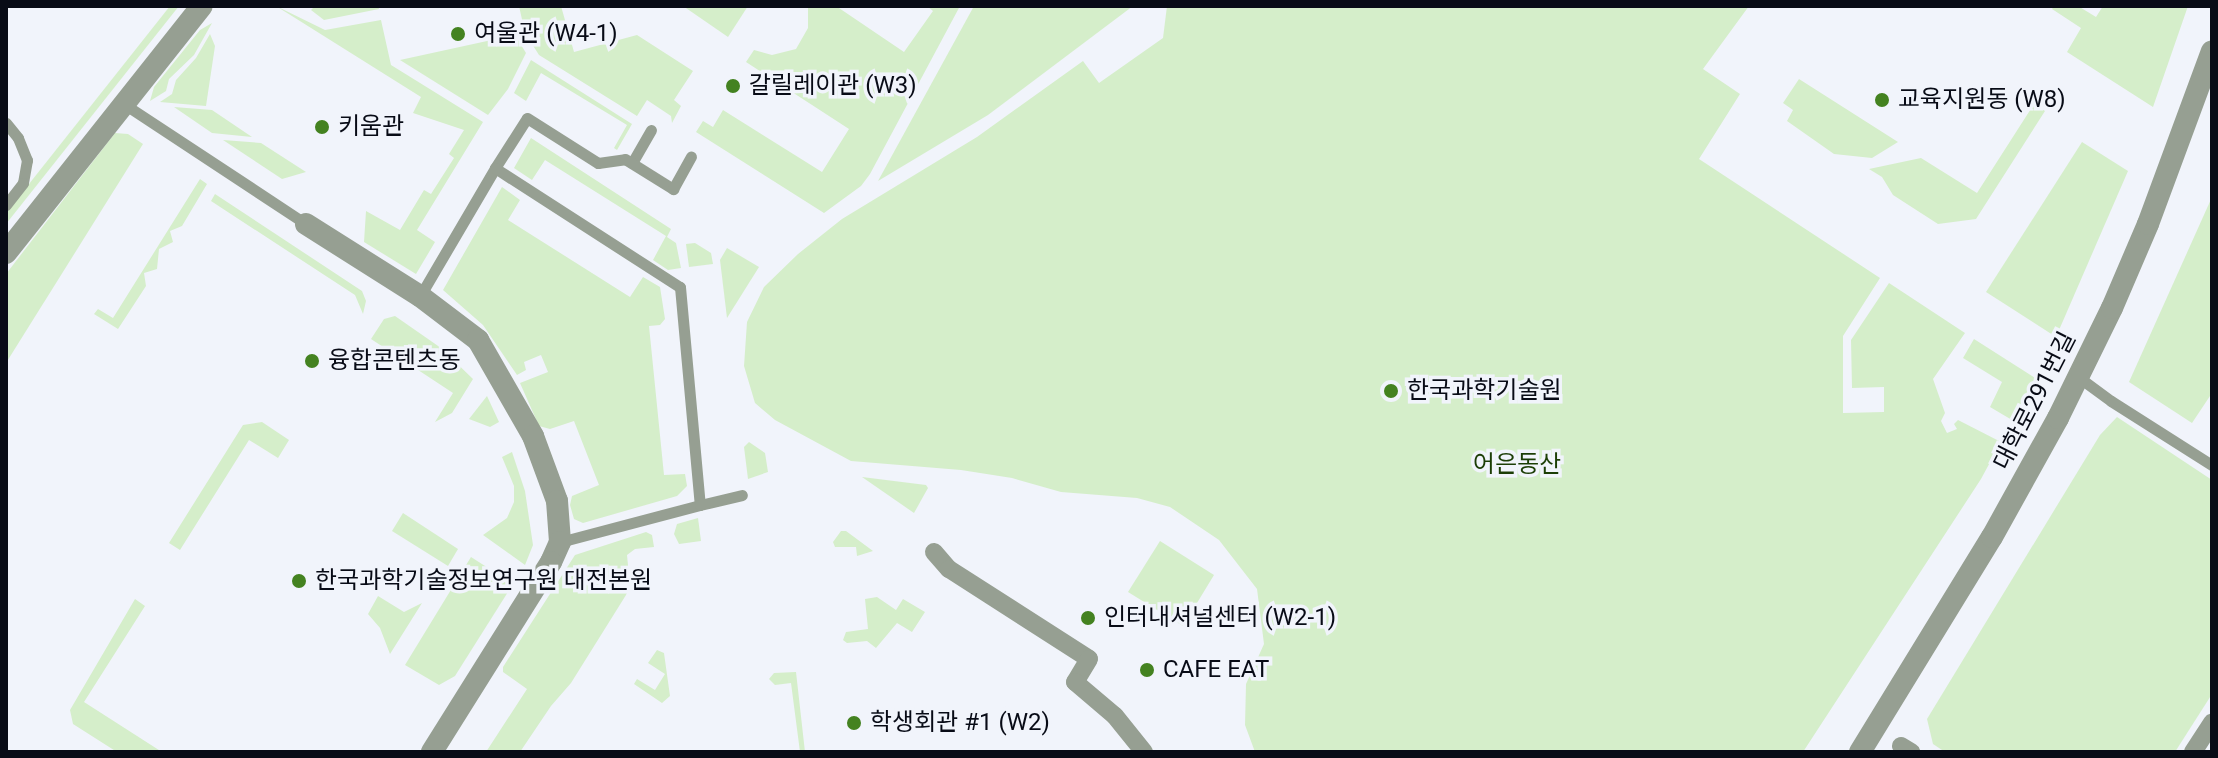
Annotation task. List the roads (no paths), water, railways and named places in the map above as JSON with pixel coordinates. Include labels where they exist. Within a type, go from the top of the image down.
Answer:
[{"type":"street","points":[[6,253],[202,6]]},
{"type":"street","name":"대학로291번길","points":[[1860,752],[1992,537],[2058,418],[2112,308],[2169,174],[2212,51]]},
{"type":"street","points":[[306,224],[420,296],[478,340],[533,436],[557,501],[560,542],[510,632],[432,752]]},
{"type":"street","points":[[930,558],[1089,659],[1075,682],[1115,716],[1144,752]]},
{"type":"street","points":[[2193,752],[2212,723]]},
{"type":"lane","points":[[124,104],[306,224]]},
{"type":"lane","points":[[420,296],[527,118],[598,163],[625,159],[673,189],[691,157]]},
{"type":"lane","points":[[6,123],[18,138],[27,160],[23,183],[6,205]]},
{"type":"lane","points":[[632,163],[651,130]]},
{"type":"lane","points":[[495,168],[680,287],[700,505]]},
{"type":"lane","points":[[2077,376],[2212,465]]},
{"type":"lane","points":[[560,542],[742,495]]},
{"type":"place","name":"여울관 (W4-1)","points":[[458,34]]},
{"type":"place","name":"갈릴레이관 (W3)","points":[[733,86]]},
{"type":"place","name":"교육지원동 (W8)","points":[[1882,100]]},
{"type":"place","name":"키움관","points":[[322,127]]},
{"type":"place","name":"융합콘텐츠동","points":[[312,361]]},
{"type":"place","name":"한국과학기술원","points":[[1391,391]]},
{"type":"place","name":"한국과학기술정보연구원 대전본원","points":[[299,581]]},
{"type":"place","name":"인터내셔널센터 (W2-1)","points":[[1088,618]]},
{"type":"place","name":"CAFE EAT","points":[[1147,670]]},
{"type":"place","name":"학생회관 #1 (W2)","points":[[854,723]]},
{"type":"park label","name":"어은동산","points":[[1517,465]]}]
